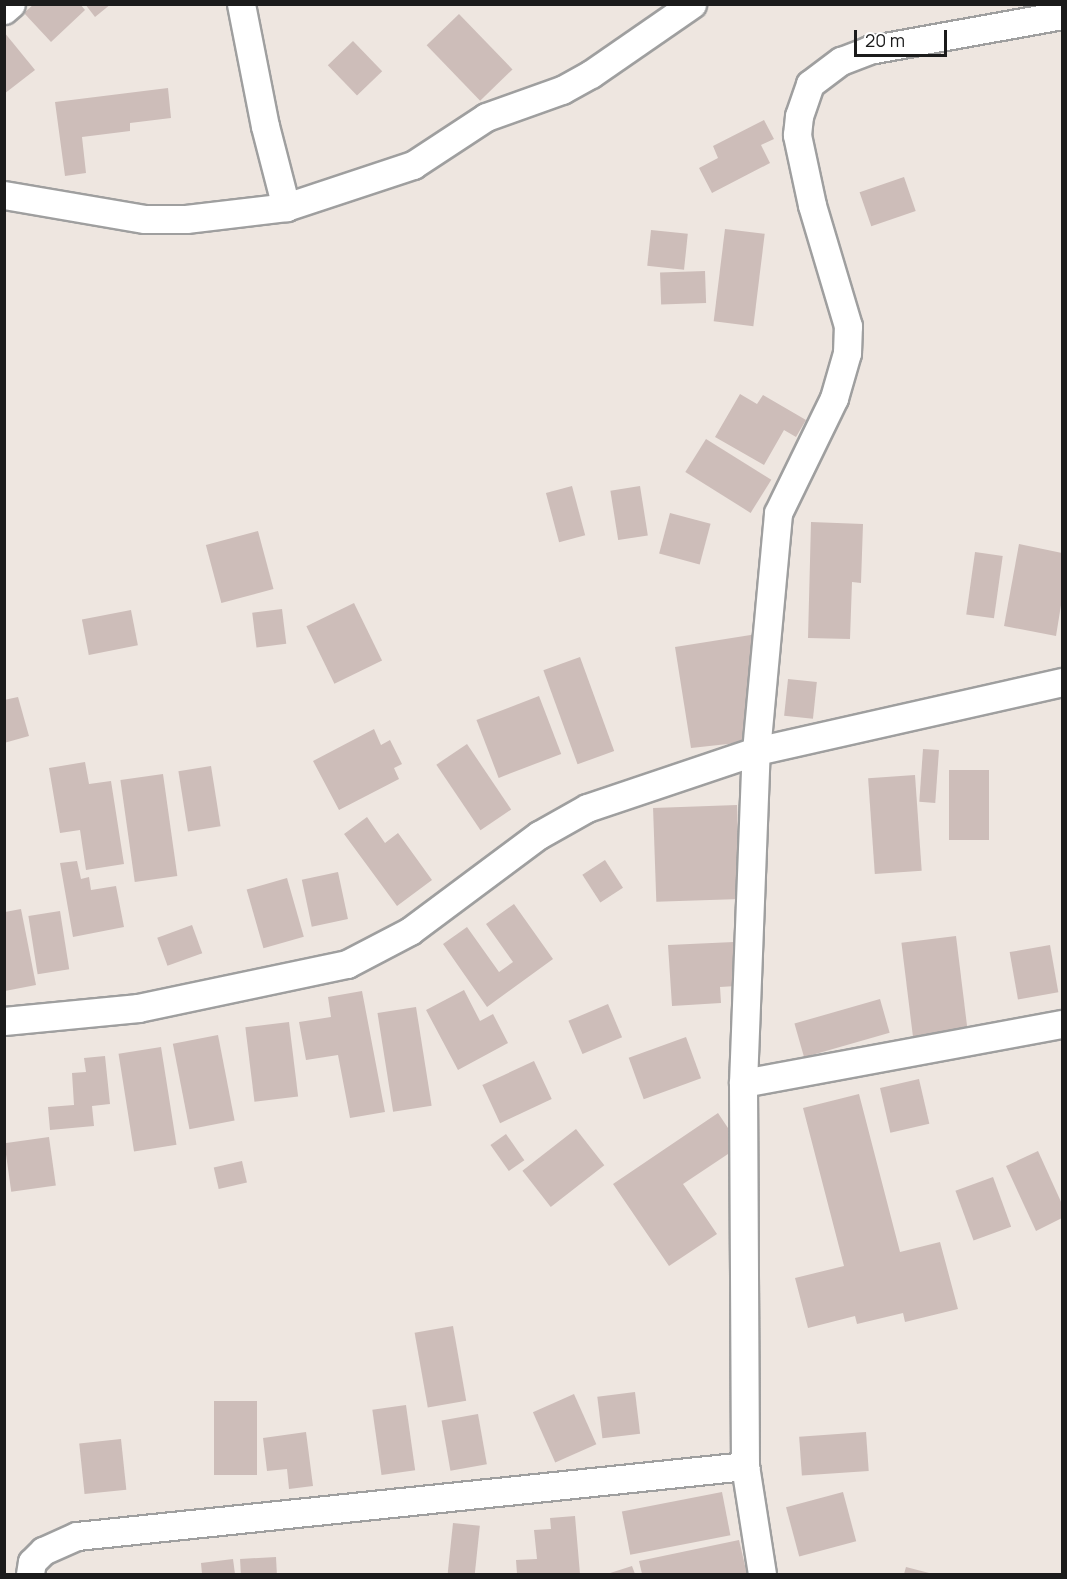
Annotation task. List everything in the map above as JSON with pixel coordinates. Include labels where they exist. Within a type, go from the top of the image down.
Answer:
[{"type":"street","points":[[4,10],[11,4]]},
{"type":"street","points":[[242,4],[265,126],[286,207]]},
{"type":"street","points":[[4,195],[145,219],[186,219],[286,207],[413,165],[486,117],[562,90],[591,74],[692,4]]},
{"type":"street","points":[[762,1575],[745,1466],[743,1083],[756,751],[778,513],[834,398],[848,353],[848,326],[812,205],[797,135],[802,102],[810,84],[824,72],[869,50],[1049,13]]},
{"type":"street","points":[[4,1021],[138,1008],[347,963],[410,931],[538,835],[587,808],[756,751],[1062,682]]},
{"type":"street","points":[[743,1083],[1062,1024]]},
{"type":"street","points":[[30,1575],[33,1562],[43,1551],[77,1536],[745,1466]]},
{"type":"building","points":[[34,4],[80,4],[85,10],[51,42],[24,13]]},
{"type":"building","points":[[85,4],[111,4],[95,17]]},
{"type":"building","points":[[459,14],[512,69],[480,101],[427,45]]},
{"type":"building","points":[[4,32],[35,70],[4,94]]},
{"type":"building","points":[[353,41],[382,71],[357,96],[328,65]]},
{"type":"building","points":[[168,88],[171,118],[130,123],[130,131],[82,137],[86,173],[65,176],[55,102]]},
{"type":"building","points":[[764,120],[774,139],[761,145],[770,163],[712,193],[699,168],[718,158],[713,146]]},
{"type":"building","points":[[904,177],[916,211],[871,226],[860,192]]},
{"type":"building","points":[[725,229],[765,234],[753,326],[714,321]]},
{"type":"building","points":[[651,230],[688,234],[684,270],[647,266]]},
{"type":"building","points":[[705,271],[706,303],[661,305],[660,273]]},
{"type":"building","points":[[740,394],[757,404],[763,395],[806,420],[796,437],[784,430],[764,465],[715,437]]},
{"type":"building","points":[[706,439],[771,480],[751,513],[685,472]]},
{"type":"building","points":[[572,486],[585,535],[559,542],[546,493]]},
{"type":"building","points":[[640,486],[648,535],[618,540],[610,491]]},
{"type":"building","points":[[670,513],[711,524],[700,564],[659,554]]},
{"type":"building","points":[[811,522],[863,524],[861,583],[852,582],[850,639],[808,638]]},
{"type":"building","points":[[258,531],[274,589],[221,603],[206,545]]},
{"type":"building","points":[[1019,544],[1062,553],[1062,599],[1056,636],[1004,626]]},
{"type":"building","points":[[975,552],[1003,556],[994,618],[966,614]]},
{"type":"building","points":[[354,603],[382,661],[334,684],[306,626]]},
{"type":"building","points":[[282,609],[286,644],[256,647],[252,613]]},
{"type":"building","points":[[131,610],[138,645],[89,655],[82,620]]},
{"type":"building","points":[[757,634],[746,742],[691,748],[675,647]]},
{"type":"building","points":[[580,657],[614,751],[578,764],[543,670]]},
{"type":"building","points":[[788,679],[817,682],[813,719],[784,716]]},
{"type":"building","points":[[539,696],[561,754],[499,778],[476,720]]},
{"type":"building","points":[[18,697],[29,736],[4,743],[4,700]]},
{"type":"building","points":[[374,729],[381,745],[390,740],[402,764],[394,768],[399,779],[339,810],[313,761]]},
{"type":"building","points":[[467,744],[511,809],[481,830],[436,765]]},
{"type":"building","points":[[923,749],[939,750],[935,803],[919,802]]},
{"type":"building","points":[[85,762],[89,784],[111,781],[124,864],[86,870],[80,830],[60,833],[49,768]]},
{"type":"building","points":[[211,766],[221,826],[188,831],[178,771]]},
{"type":"building","points":[[949,770],[989,770],[989,840],[949,840]]},
{"type":"building","points":[[163,774],[177,876],[135,882],[120,780]]},
{"type":"building","points":[[915,775],[922,871],[875,874],[868,778]]},
{"type":"building","points":[[737,805],[740,899],[656,902],[653,808]]},
{"type":"building","points":[[367,817],[385,843],[398,833],[432,880],[397,906],[344,834]]},
{"type":"building","points":[[605,860],[623,888],[600,902],[582,875]]},
{"type":"building","points":[[77,861],[81,879],[89,877],[91,890],[116,886],[124,927],[73,937],[60,863]]},
{"type":"building","points":[[338,872],[348,919],[312,927],[302,880]]},
{"type":"building","points":[[287,878],[304,937],[263,948],[247,890]]},
{"type":"building","points":[[514,904],[553,959],[487,1007],[443,944],[467,927],[499,972],[513,962],[486,924]]},
{"type":"building","points":[[21,909],[36,985],[5,991],[5,912]]},
{"type":"building","points":[[60,911],[69,969],[38,974],[28,916]]},
{"type":"building","points":[[192,925],[202,953],[167,966],[157,938]]},
{"type":"building","points":[[956,936],[968,1036],[914,1043],[901,943]]},
{"type":"building","points":[[734,942],[736,986],[720,987],[721,1003],[672,1006],[668,945]]},
{"type":"building","points":[[1050,945],[1058,992],[1018,999],[1010,952]]},
{"type":"building","points":[[464,990],[480,1021],[493,1014],[508,1043],[458,1070],[426,1010]]},
{"type":"building","points":[[362,991],[385,1112],[350,1118],[338,1055],[306,1060],[299,1022],[331,1017],[328,997]]},
{"type":"building","points":[[880,999],[890,1033],[804,1057],[794,1024]]},
{"type":"building","points":[[608,1004],[622,1037],[582,1054],[568,1021]]},
{"type":"building","points":[[416,1007],[432,1106],[393,1112],[377,1013]]},
{"type":"building","points":[[289,1022],[298,1096],[254,1102],[245,1027]]},
{"type":"building","points":[[218,1035],[235,1120],[189,1129],[173,1044]]},
{"type":"building","points":[[686,1037],[701,1078],[644,1099],[629,1058]]},
{"type":"building","points":[[161,1047],[176,1145],[134,1152],[119,1054]]},
{"type":"building","points":[[105,1056],[110,1104],[92,1106],[94,1126],[50,1130],[48,1107],[74,1105],[72,1073],[86,1072],[84,1058]]},
{"type":"building","points":[[534,1061],[552,1099],[500,1123],[482,1085]]},
{"type":"building","points":[[919,1079],[929,1124],[890,1133],[880,1088]]},
{"type":"building","points":[[859,1094],[900,1252],[940,1242],[958,1309],[905,1322],[903,1313],[857,1324],[855,1316],[808,1328],[795,1278],[844,1266],[803,1108]]},
{"type":"building","points":[[718,1113],[740,1146],[683,1184],[717,1234],[669,1266],[613,1184]]},
{"type":"building","points":[[576,1129],[604,1165],[551,1207],[522,1171]]},
{"type":"building","points":[[506,1134],[524,1160],[509,1171],[490,1145]]},
{"type":"building","points":[[49,1137],[56,1186],[11,1192],[4,1143]]},
{"type":"building","points":[[1038,1151],[1062,1204],[1062,1218],[1036,1231],[1006,1166]]},
{"type":"building","points":[[242,1161],[247,1182],[219,1189],[214,1168]]},
{"type":"building","points":[[993,1177],[1011,1227],[974,1240],[955,1191]]},
{"type":"building","points":[[453,1326],[466,1401],[428,1408],[415,1333]]},
{"type":"building","points":[[635,1392],[640,1434],[602,1438],[597,1397]]},
{"type":"building","points":[[574,1394],[596,1444],[555,1463],[533,1412]]},
{"type":"building","points":[[214,1401],[257,1401],[257,1475],[214,1475]]},
{"type":"building","points":[[406,1405],[415,1470],[382,1475],[372,1410]]},
{"type":"building","points":[[478,1414],[487,1464],[450,1471],[442,1420]]},
{"type":"building","points":[[306,1432],[313,1486],[289,1489],[287,1469],[267,1471],[263,1438]]},
{"type":"building","points":[[866,1432],[869,1471],[802,1476],[799,1437]]},
{"type":"building","points":[[121,1439],[126,1490],[85,1494],[79,1443]]},
{"type":"building","points":[[722,1492],[730,1535],[630,1555],[622,1511]]},
{"type":"building","points":[[843,1492],[856,1541],[799,1557],[786,1507]]},
{"type":"building","points":[[575,1516],[580,1574],[517,1574],[516,1560],[537,1559],[534,1530],[551,1529],[550,1518]]},
{"type":"building","points":[[453,1523],[480,1526],[475,1574],[448,1574]]},
{"type":"building","points":[[739,1540],[747,1574],[642,1574],[639,1561]]},
{"type":"building","points":[[276,1557],[277,1574],[241,1574],[240,1559]]},
{"type":"building","points":[[233,1559],[235,1574],[202,1574],[201,1563]]},
{"type":"building","points":[[632,1566],[635,1574],[607,1574]]},
{"type":"building","points":[[906,1567],[933,1574],[904,1574]]}]
